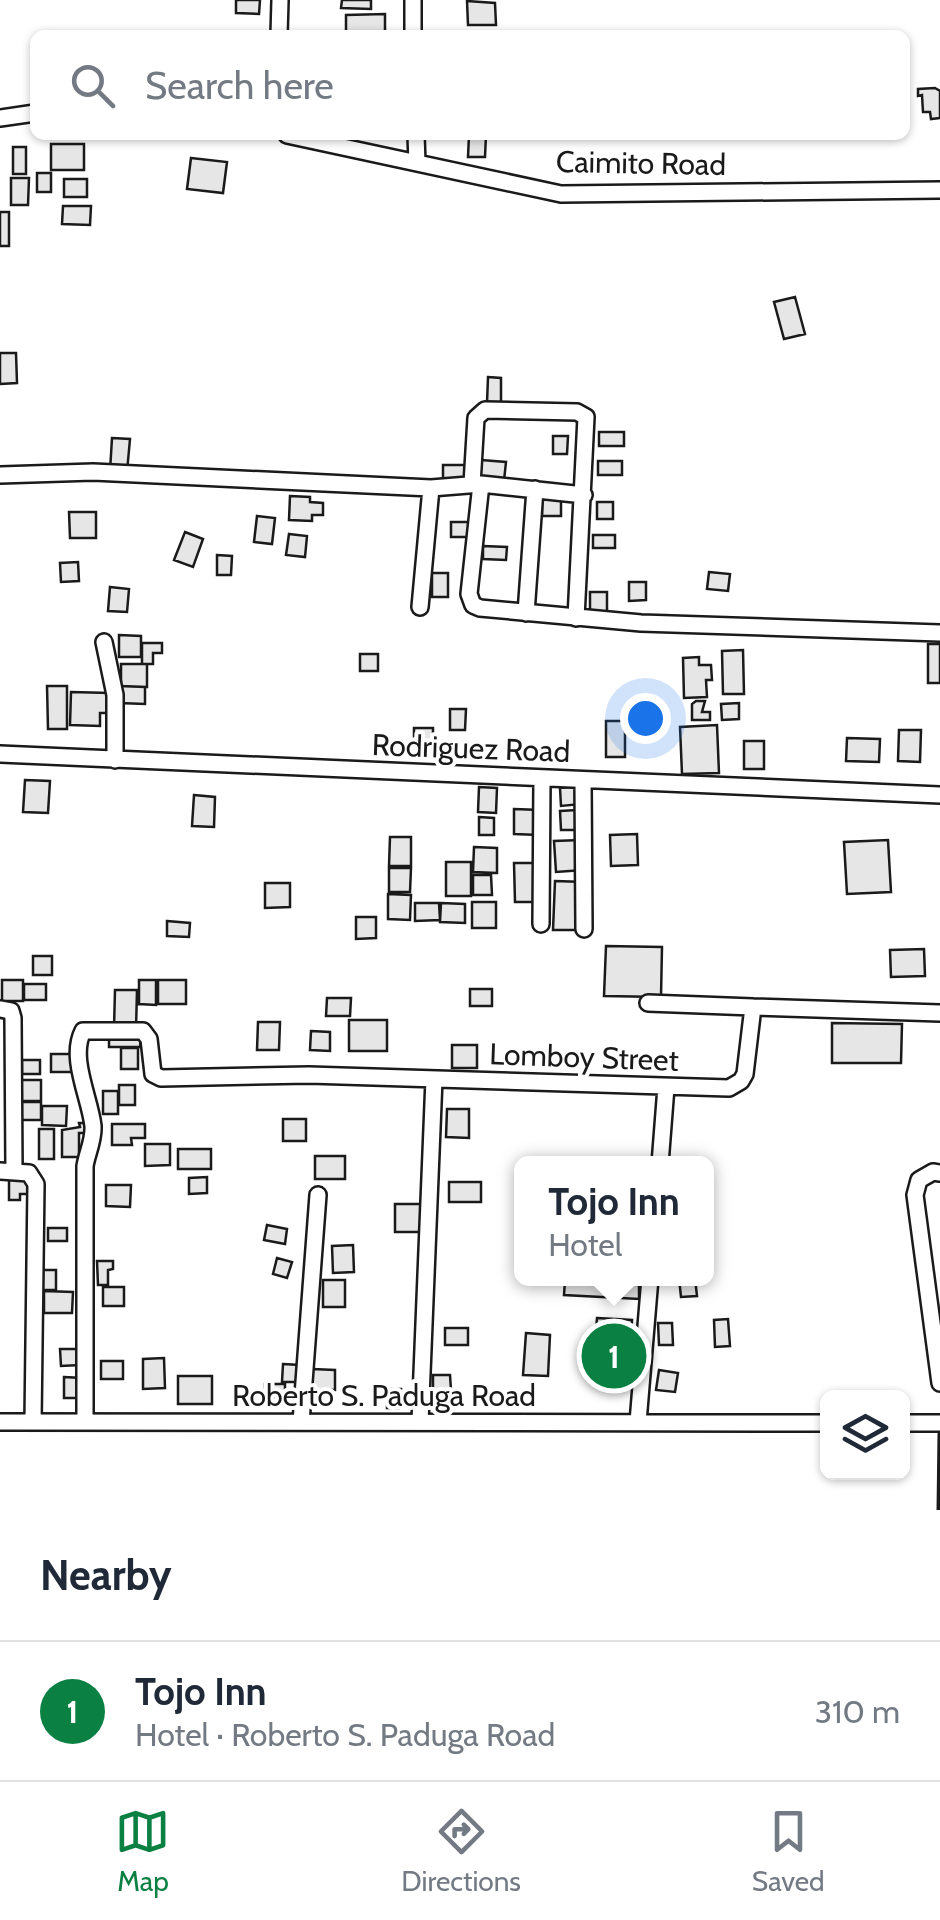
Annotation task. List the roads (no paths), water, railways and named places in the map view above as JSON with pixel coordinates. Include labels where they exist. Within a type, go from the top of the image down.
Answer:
[{"type":"street","points":[[280,0],[280,30]]},
{"type":"street","points":[[412,0],[414,30]]},
{"type":"street","points":[[0,118],[30,114]]},
{"type":"street","name":"Caimito Road","points":[[310,140],[576,194],[940,190]]},
{"type":"street","points":[[416,140],[416,163]]},
{"type":"street","points":[[576,618],[588,422],[577,412],[484,410],[476,418],[470,601],[480,608],[576,618],[940,634]]},
{"type":"street","points":[[0,475],[93,472],[431,488],[476,484],[584,495]]},
{"type":"street","points":[[420,607],[431,488]]},
{"type":"street","points":[[526,614],[535,489]]},
{"type":"street","points":[[104,642],[114,696],[115,760]]},
{"type":"street","name":"Rodriguez Road","points":[[0,754],[940,795]]},
{"type":"street","points":[[541,924],[542,778]]},
{"type":"street","points":[[583,780],[584,929]]},
{"type":"street","points":[[648,1002],[940,1013]]},
{"type":"street","name":"Lomboy Street","points":[[84,1422],[86,1166],[93,1129],[82,1074],[81,1034],[88,1030],[144,1032],[153,1074],[161,1078],[310,1075],[730,1088],[745,1074],[753,1006]]},
{"type":"street","points":[[0,1009],[8,1009],[13,1018],[7,1171],[29,1173],[36,1184],[33,1422]]},
{"type":"street","points":[[420,1422],[434,1079]]},
{"type":"street","points":[[661,1156],[666,1088]]},
{"type":"street","points":[[940,1173],[933,1172],[919,1180],[915,1196],[940,1383]]},
{"type":"street","points":[[302,1422],[318,1194]]},
{"type":"street","points":[[638,1422],[649,1286]]},
{"type":"street","name":"Roberto S. Paduga Road","points":[[0,1422],[820,1423]]},
{"type":"street","points":[[910,1423],[940,1423]]},
{"type":"place","name":"Tojo Inn","points":[[614,1356]]}]
